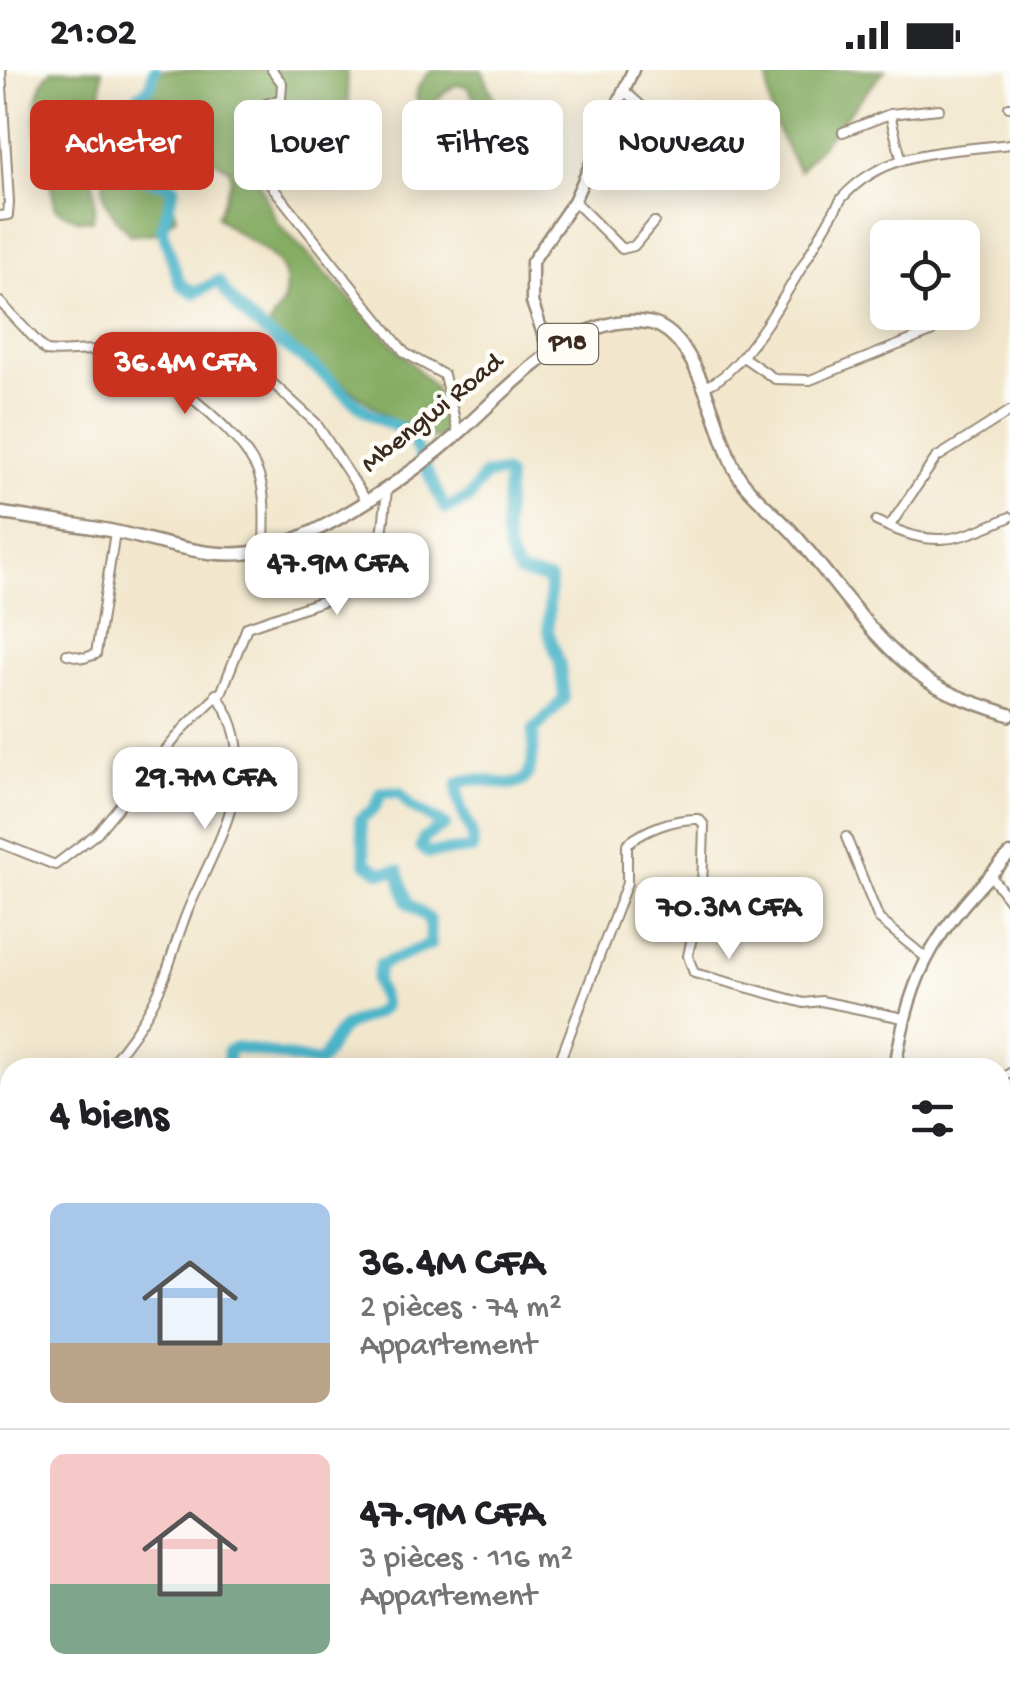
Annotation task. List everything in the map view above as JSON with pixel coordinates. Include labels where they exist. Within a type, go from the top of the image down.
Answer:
[{"type":"main road","name":"Mbengwi Road","points":[[0,513],[115,532],[192,551],[264,550],[316,532],[366,500],[458,434],[504,388],[550,354],[590,332],[623,322],[648,322],[664,327],[675,338],[702,386],[736,473],[903,660],[952,695],[1010,715]]},
{"type":"street","points":[[0,216],[8,215],[9,202],[1,70]]},
{"type":"street","points":[[272,70],[282,83],[281,99],[251,109],[243,130],[254,165],[405,354],[444,375],[458,434]]},
{"type":"street","points":[[550,354],[532,302],[530,268],[537,248],[574,201],[633,70]]},
{"type":"street","points":[[624,91],[635,100]]},
{"type":"street","points":[[843,132],[890,114],[940,109]]},
{"type":"street","points":[[890,114],[901,158]]},
{"type":"street","points":[[702,386],[715,385],[743,357],[842,198],[873,168],[901,158],[1010,144]]},
{"type":"street","points":[[574,201],[622,248],[634,246],[654,222]]},
{"type":"street","points":[[0,302],[46,351],[113,353],[190,396],[231,435],[254,465],[264,500],[264,550]]},
{"type":"street","points":[[743,357],[775,380],[810,380],[930,332]]},
{"type":"street","points":[[257,369],[316,423],[366,500]]},
{"type":"street","points":[[888,526],[936,458],[1010,411]]},
{"type":"street","points":[[0,844],[56,865],[96,833],[225,686],[238,640],[247,627],[360,588],[370,574],[380,544],[387,484]]},
{"type":"street","points":[[876,521],[926,539],[958,540],[1010,517]]},
{"type":"street","points":[[68,654],[84,658],[96,654],[115,532]]},
{"type":"street","points":[[115,1058],[156,998],[188,909],[232,816],[238,740],[233,720],[216,694]]},
{"type":"street","points":[[561,1058],[627,883],[627,844],[653,830],[690,819],[704,825],[702,890],[687,963],[694,973],[804,1003],[821,1001],[902,1018]]},
{"type":"street","points":[[846,837],[880,919],[926,958]]},
{"type":"street","points":[[896,1058],[902,1018],[926,958],[962,905],[1010,854]]},
{"type":"street","points":[[990,876],[1010,901]]},
{"type":"green space","points":[[51,70],[102,70],[101,92],[106,100],[37,100]]},
{"type":"green space","points":[[152,70],[346,70],[348,100],[234,100],[234,190],[263,190],[277,222],[433,386],[445,408],[448,434],[425,441],[414,436],[269,330],[284,300],[285,280],[273,257],[217,216],[231,181],[230,169],[214,161],[214,100],[143,100],[151,94]]},
{"type":"green space","points":[[431,70],[482,70],[495,100],[475,100],[467,86],[455,85],[435,100],[417,100],[418,87]]},
{"type":"green space","points":[[769,70],[885,70],[799,171],[780,136],[780,100],[769,100]]},
{"type":"green space","points":[[51,190],[94,190],[92,220],[78,220],[56,209]]},
{"type":"green space","points":[[103,190],[170,190],[176,216],[158,233],[130,235]]},
{"type":"waterway","points":[[154,70],[150,87],[129,104],[133,130],[128,146],[140,177],[174,187],[162,229],[180,284],[195,293],[218,281],[252,321],[318,370],[358,406],[408,430],[445,509],[469,498],[485,475],[502,473],[508,478],[508,551],[520,573],[550,580],[548,631],[560,664],[564,699],[533,731],[533,758],[528,774],[520,782],[458,783],[459,803],[472,834],[472,849],[428,853],[421,847],[424,838],[445,825],[412,807],[400,793],[382,792],[374,809],[360,819],[366,863],[380,872],[398,871],[408,903],[429,919],[431,944],[380,965],[376,981],[384,1005],[342,1029],[323,1058]]},
{"type":"waterway","points":[[228,1058],[228,1051],[236,1047],[293,1058]]}]
